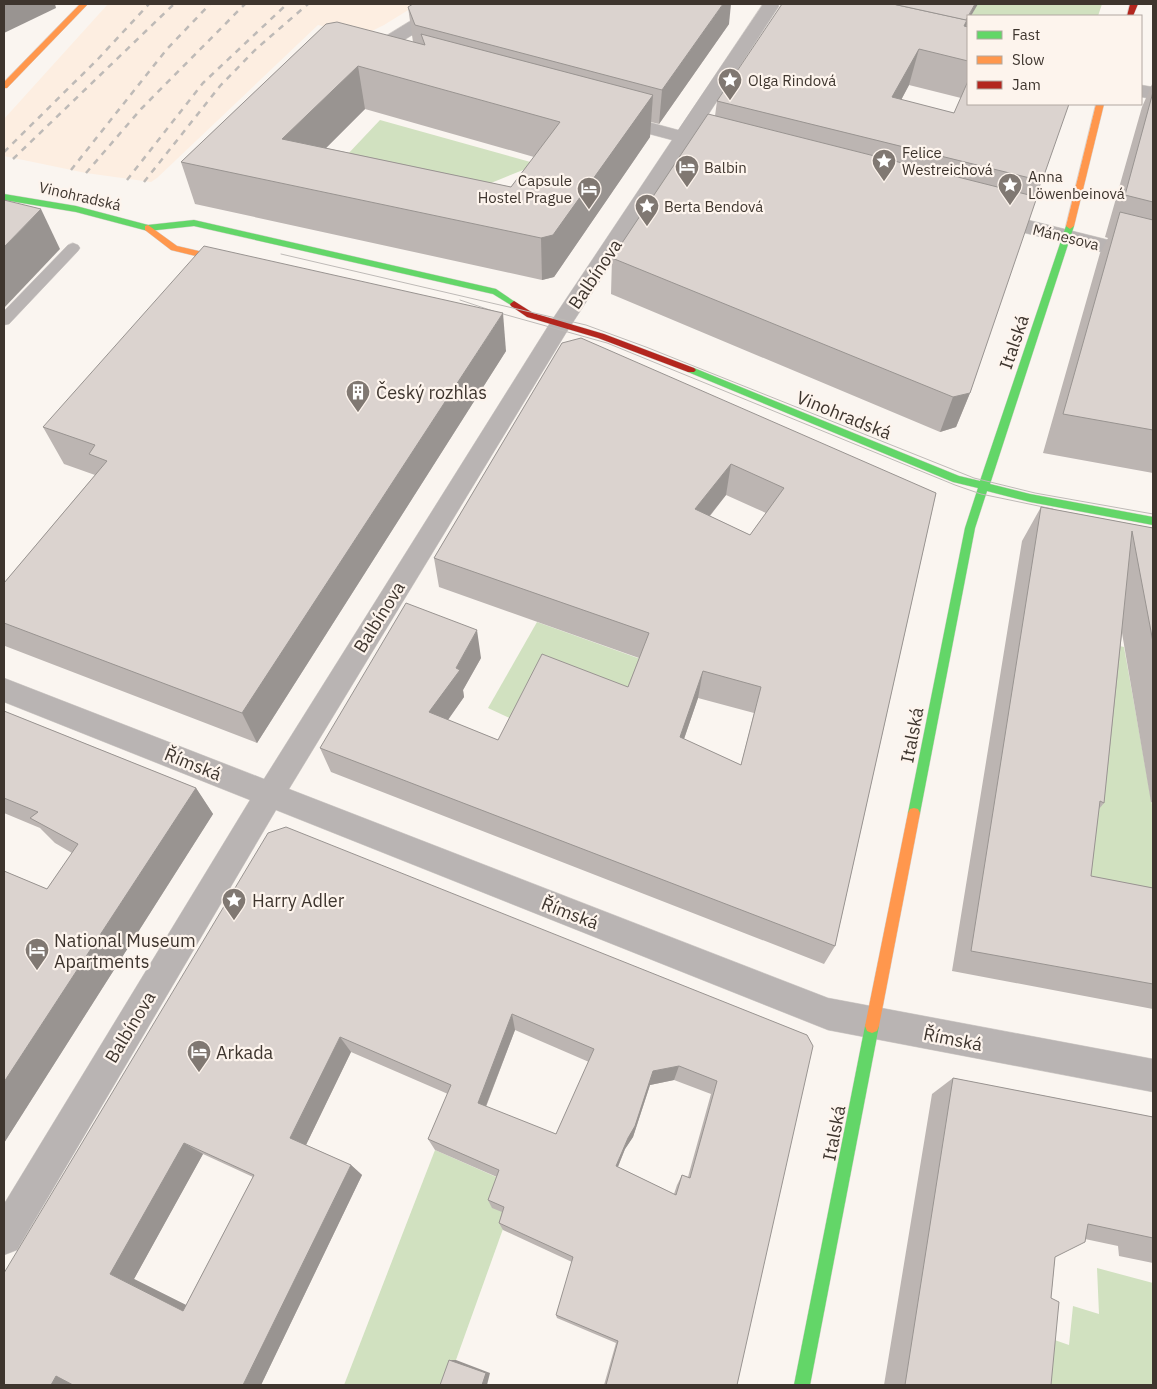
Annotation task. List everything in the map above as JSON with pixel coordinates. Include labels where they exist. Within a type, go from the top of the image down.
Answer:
[{"type":"main road","points":[[4,86],[81,5]]},
{"type":"main road","name":"Italská","points":[[802,1385],[970,528],[982,487],[1067,238],[1100,105]]},
{"type":"main road","points":[[4,190],[36,201]]},
{"type":"main road","name":"Vinohradská","points":[[4,197],[76,209],[148,228]]},
{"type":"main road","points":[[148,228],[194,223],[496,292],[530,316]]},
{"type":"main road","points":[[148,228],[174,248],[241,263]]},
{"type":"main road","points":[[512,317],[530,316]]},
{"type":"main road","name":"Vinohradská","points":[[530,316],[561,324],[649,354],[918,464],[982,487],[1153,521]]},
{"type":"street","points":[[397,61],[369,54],[450,4]]},
{"type":"street","name":"Balbínova","points":[[4,1237],[295,753],[561,324],[582,295],[683,137],[772,7]]},
{"type":"street","points":[[595,114],[713,145]]},
{"type":"street","name":"Mánesova","points":[[973,213],[1153,258]]},
{"type":"street","name":"Římská","points":[[4,690],[828,1014],[1153,1076]]},
{"type":"lane","points":[[4,320],[73,248]]},
{"type":"shaded area","points":[[108,4],[418,4],[370,32],[339,30],[318,25],[151,182],[86,173],[4,156],[4,119]]},
{"type":"green space","points":[[950,4],[1102,4],[1098,15],[972,15],[974,10]]},
{"type":"green space","points":[[380,120],[534,163],[533,166],[491,183],[329,174]]},
{"type":"green space","points":[[537,622],[646,661],[630,704],[522,724],[488,708]]},
{"type":"green space","points":[[1115,645],[1124,647],[1153,810],[1153,902],[1086,882]]},
{"type":"green space","points":[[435,1150],[503,1180],[508,1215],[447,1385],[344,1385]]},
{"type":"green space","points":[[1097,1268],[1153,1283],[1153,1385],[1037,1385],[1043,1336],[1069,1345],[1073,1306],[1099,1314]]},
{"type":"building","points":[[413,4],[723,4],[662,90],[415,25],[408,7]]},
{"type":"building","points":[[782,4],[893,4],[967,20],[964,26],[967,27],[967,61],[919,49],[892,97],[954,113],[967,83],[967,105],[1069,105],[1042,181],[717,101]]},
{"type":"building","points":[[893,4],[975,4],[967,15],[966,20]]},
{"type":"building","points":[[337,22],[425,45],[421,34],[653,95],[553,235],[541,238],[181,162],[326,24]],"holes":[[[358,66],[560,122],[511,187],[282,139]]]},
{"type":"building","points":[[1153,92],[1153,202],[1125,195]]},
{"type":"building","points":[[708,114],[1037,197],[970,393],[953,397],[612,258]]},
{"type":"building","points":[[4,200],[41,209],[4,247]]},
{"type":"building","points":[[1120,212],[1153,220],[1153,430],[1063,414]]},
{"type":"building","points":[[204,246],[503,313],[242,713],[4,623],[4,583],[107,461],[89,454],[95,445],[43,427]]},
{"type":"building","points":[[581,338],[936,493],[835,946],[320,748],[406,603],[477,630],[456,668],[460,670],[429,712],[498,740],[542,654],[628,687],[649,633],[434,558],[562,343]],"holes":[[[731,464],[784,488],[750,535],[695,509]],[[703,671],[761,687],[741,765],[680,737]]]},
{"type":"building","points":[[1041,507],[1153,528],[1153,642],[1132,531],[1104,803],[1100,801],[1091,876],[1153,888],[1153,984],[971,951]]},
{"type":"building","points":[[4,711],[196,788],[4,1082],[4,871],[47,889],[78,844],[30,818],[38,812],[4,798]]},
{"type":"building","points":[[286,827],[807,1035],[813,1046],[737,1385],[606,1385],[618,1341],[556,1315],[573,1257],[499,1223],[504,1207],[488,1200],[499,1170],[428,1139],[451,1085],[340,1037],[290,1138],[351,1165],[243,1385],[73,1385],[56,1376],[51,1385],[4,1385],[4,1273],[268,833]],"holes":[[[512,1014],[594,1049],[556,1134],[478,1103]],[[679,1066],[717,1081],[690,1178],[682,1175],[676,1195],[616,1166],[635,1126],[653,1071]],[[184,1143],[254,1175],[183,1311],[110,1274]]]},
{"type":"building","points":[[953,1078],[1153,1117],[1153,1238],[1088,1224],[1085,1242],[1055,1257],[1051,1298],[1059,1302],[1051,1385],[905,1385]]},
{"type":"building","points":[[449,1360],[486,1373],[482,1385],[440,1385]]},
{"type":"tram line","points":[[281,254],[586,325],[646,347],[974,478],[1035,493],[1153,514]]},
{"type":"tram line","points":[[460,300],[607,343],[955,485],[981,494],[1053,509]]},
{"type":"railway","points":[[4,152],[98,59],[149,4]]},
{"type":"railway","points":[[13,159],[174,4]]},
{"type":"railway","points":[[71,170],[167,49],[210,4]]},
{"type":"railway","points":[[86,173],[141,109],[245,4]]},
{"type":"railway","points":[[127,180],[203,83],[287,4]]},
{"type":"railway","points":[[144,182],[220,86],[256,49],[308,4]]},
{"type":"traffic: fast","points":[[4,197],[76,209],[148,228],[194,223],[496,292],[514,304]]},
{"type":"traffic: fast","points":[[914,813],[970,528],[1070,226]]},
{"type":"traffic: fast","points":[[691,370],[957,479],[1030,498],[1153,521]]},
{"type":"traffic: fast","points":[[802,1385],[872,1026]]},
{"type":"traffic: slow","points":[[4,86],[84,4]]},
{"type":"traffic: slow","points":[[1070,226],[1100,105]]},
{"type":"traffic: slow","points":[[148,228],[174,248],[233,262]]},
{"type":"traffic: slow","points":[[872,1026],[914,813]]},
{"type":"traffic: jam","points":[[1130,15],[1134,4]]},
{"type":"traffic: jam","points":[[514,304],[530,315],[601,336],[691,370]]},
{"type":"place","name":"Olga Rindová","points":[[730,101]]},
{"type":"place","name":"Felice Westreichová","points":[[884,182]]},
{"type":"place","name":"Balbin","points":[[687,188]]},
{"type":"place","name":"Anna Lӧwenbeinová","points":[[1010,206]]},
{"type":"place","name":"Capsule Hostel Prague","points":[[589,210]]},
{"type":"place","name":"Berta Bendová","points":[[647,227]]},
{"type":"place","name":"Český rozhlas","points":[[358,413]]},
{"type":"place","name":"Harry Adler","points":[[234,921]]},
{"type":"place","name":"National Museum Apartments","points":[[37,971]]},
{"type":"place","name":"Arkada","points":[[199,1073]]}]
